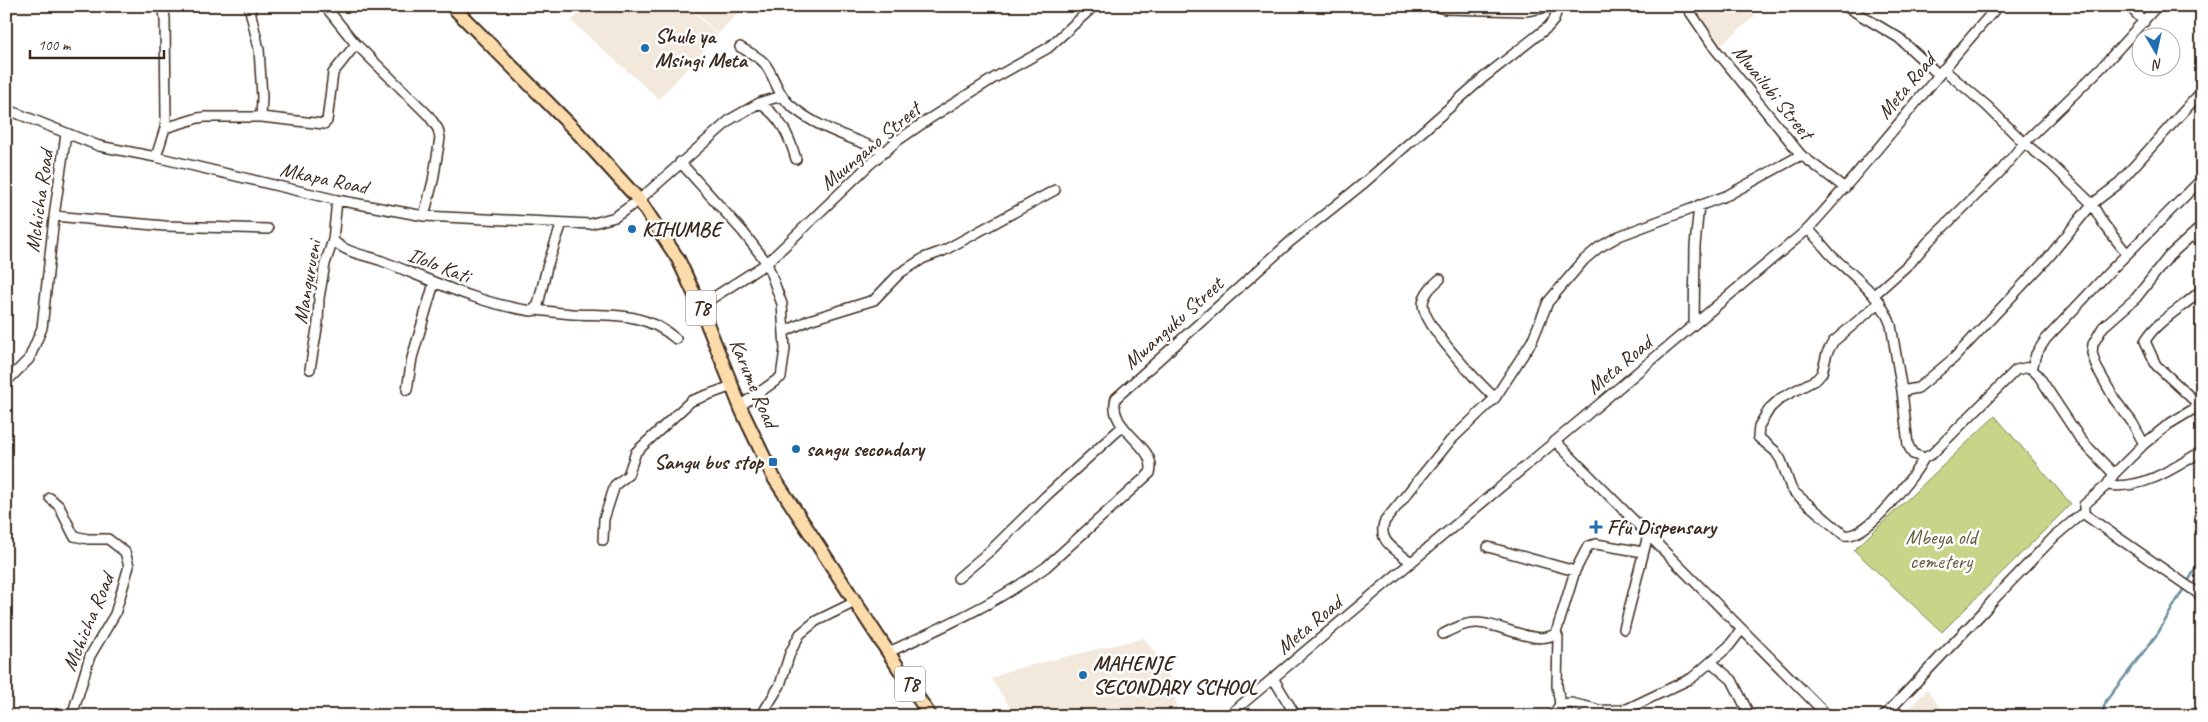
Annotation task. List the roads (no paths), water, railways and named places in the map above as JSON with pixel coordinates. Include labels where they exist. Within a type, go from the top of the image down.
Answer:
[{"type":"highway","name":"Karume Road","points":[[452,6],[578,133],[639,200],[678,259],[700,306],[740,406],[774,478],[889,652]]},
{"type":"highway","name":"T8","points":[[889,652],[930,716]]},
{"type":"street","points":[[156,157],[165,128],[165,18],[163,6]]},
{"type":"street","points":[[249,6],[259,49],[262,97],[261,117]]},
{"type":"street","points":[[324,6],[356,44],[424,111],[438,129],[440,138],[433,181],[424,216]]},
{"type":"street","name":"Muungano Street","points":[[700,306],[767,263],[885,152],[929,119],[994,78],[1048,48],[1094,6]]},
{"type":"street","points":[[1434,6],[1445,9],[1526,11],[1554,6]]},
{"type":"street","name":"Mwanguku Street","points":[[889,652],[1006,594],[1028,580],[1046,567],[1150,473],[1152,466],[1149,457],[1116,418],[1114,404],[1116,398],[1291,241],[1364,183],[1483,78],[1548,28],[1554,20],[1558,6]]},
{"type":"street","name":"Mwailubi Street","points":[[1686,6],[1716,50],[1801,155],[1845,188]]},
{"type":"street","points":[[1844,6],[1899,38],[1987,106],[2024,143],[2051,164],[2092,204],[2103,223],[2127,254]]},
{"type":"street","name":"Meta Road","points":[[1228,716],[1808,229],[1845,188],[1940,71],[1998,6]]},
{"type":"street","points":[[2129,6],[2144,22]]},
{"type":"street","points":[[2032,369],[2022,368],[2016,370],[1932,454],[1924,458],[1898,496],[1863,530],[1849,536],[1844,535],[1795,493],[1791,488],[1781,460],[1775,451],[1758,436],[1759,426],[1770,408],[1781,398],[1818,379],[1833,342],[1999,173],[2024,143],[2102,67],[2157,6]]},
{"type":"street","points":[[165,128],[198,118],[261,117],[326,123],[333,73],[356,44]]},
{"type":"street","points":[[740,47],[764,62],[782,96],[803,116],[822,127],[885,152]]},
{"type":"street","points":[[1902,391],[1918,388],[1954,358],[2048,258],[2092,204],[2117,185],[2202,91]]},
{"type":"street","name":"Mkapa Road","points":[[6,110],[99,146],[156,157],[337,200],[424,216],[590,224],[615,217],[639,200],[731,119],[759,103],[782,96]]},
{"type":"street","points":[[759,103],[775,114],[782,123],[796,159]]},
{"type":"street","name":"Mchicha Road","points":[[6,382],[29,359],[42,328],[54,216],[66,134]]},
{"type":"street","points":[[1411,562],[1383,537],[1381,530],[1385,521],[1450,441],[1494,398],[1532,341],[1548,302],[1584,260],[1598,248],[1619,236],[1728,195],[1801,155]]},
{"type":"street","points":[[680,162],[743,232],[767,263],[782,304],[785,349],[781,376],[740,406]]},
{"type":"street","points":[[2114,474],[2081,440],[2032,369],[2036,354],[2046,339],[2202,179]]},
{"type":"street","points":[[784,332],[809,320],[874,300],[900,274],[924,258],[943,250],[1055,190]]},
{"type":"street","name":"Mangurueni","points":[[310,369],[325,264],[333,240],[337,200]]},
{"type":"street","points":[[1694,324],[1695,246],[1699,205]]},
{"type":"street","points":[[54,216],[164,226],[268,229]]},
{"type":"street","points":[[535,310],[562,224]]},
{"type":"street","points":[[2144,444],[2132,422],[2115,400],[2097,368],[2092,353],[2093,344],[2103,327],[2136,298],[2169,256],[2202,226]]},
{"type":"street","points":[[1808,229],[1877,299],[1891,326],[1902,391],[1905,430],[1909,450],[1917,456],[1924,458]]},
{"type":"street","points":[[2192,236],[2202,242]]},
{"type":"street","name":"Ilolo Kati","points":[[333,240],[349,251],[480,299],[527,311],[623,315],[653,323],[676,338]]},
{"type":"street","points":[[1440,279],[1426,294],[1423,302],[1426,315],[1442,339],[1494,398]]},
{"type":"street","points":[[407,390],[412,358],[434,283]]},
{"type":"street","points":[[2084,514],[2084,505],[2107,485],[2114,474],[2144,444],[2169,424],[2200,404],[2156,365],[2145,341],[2150,332],[2163,319],[2202,289]]},
{"type":"street","points":[[603,540],[604,519],[615,485],[628,475],[636,452],[692,401],[732,386]]},
{"type":"street","points":[[958,578],[991,550],[1046,496],[1123,426]]},
{"type":"street","points":[[1555,441],[1828,716]]},
{"type":"street","points":[[2107,485],[2120,487],[2138,484],[2166,472],[2202,451]]},
{"type":"street","name":"Mchicha Road","points":[[50,498],[59,506],[74,536],[88,539],[108,539],[125,552],[129,566],[120,604],[90,656],[72,716]]},
{"type":"street","points":[[2084,514],[2200,595]]},
{"type":"street","points":[[1884,716],[2054,537],[2078,516],[2084,514]]},
{"type":"street","points":[[1624,629],[1648,535]]},
{"type":"street","points":[[1553,716],[1560,704],[1557,680],[1558,637],[1556,633],[1575,571],[1590,544],[1643,552]]},
{"type":"street","points":[[1488,547],[1575,571]]},
{"type":"street","points":[[761,716],[780,685],[790,653],[800,634],[816,621],[855,602]]},
{"type":"street","points":[[1443,634],[1456,627],[1477,622],[1538,638],[1545,638],[1556,633]]},
{"type":"street","points":[[1560,704],[1571,703],[1596,709],[1618,711],[1627,709],[1692,678],[1712,663],[1742,629]]},
{"type":"street","points":[[1712,663],[1732,680],[1750,716]]},
{"type":"street","points":[[1273,678],[1296,716]]},
{"type":"street","points":[[1583,716],[1596,709]]},
{"type":"waterway","points":[[2187,583],[2202,558]]},
{"type":"waterway","points":[[2101,716],[2106,701],[2158,633],[2184,588]]},
{"type":"place","name":"Shule ya Msingi Meta","points":[[645,48]]},
{"type":"place","name":"KIHUMBE","points":[[632,229]]},
{"type":"place","name":"sangu secondary","points":[[796,449]]},
{"type":"place","name":"Sangu bus stop","points":[[773,462]]},
{"type":"place","name":"Ffu Dispensary","points":[[1596,527]]},
{"type":"place","name":"MAHENJE SECONDARY SCHOOL","points":[[1083,675]]},
{"type":"park label","name":"Mbeya old cemetery","points":[[1941,549]]}]
